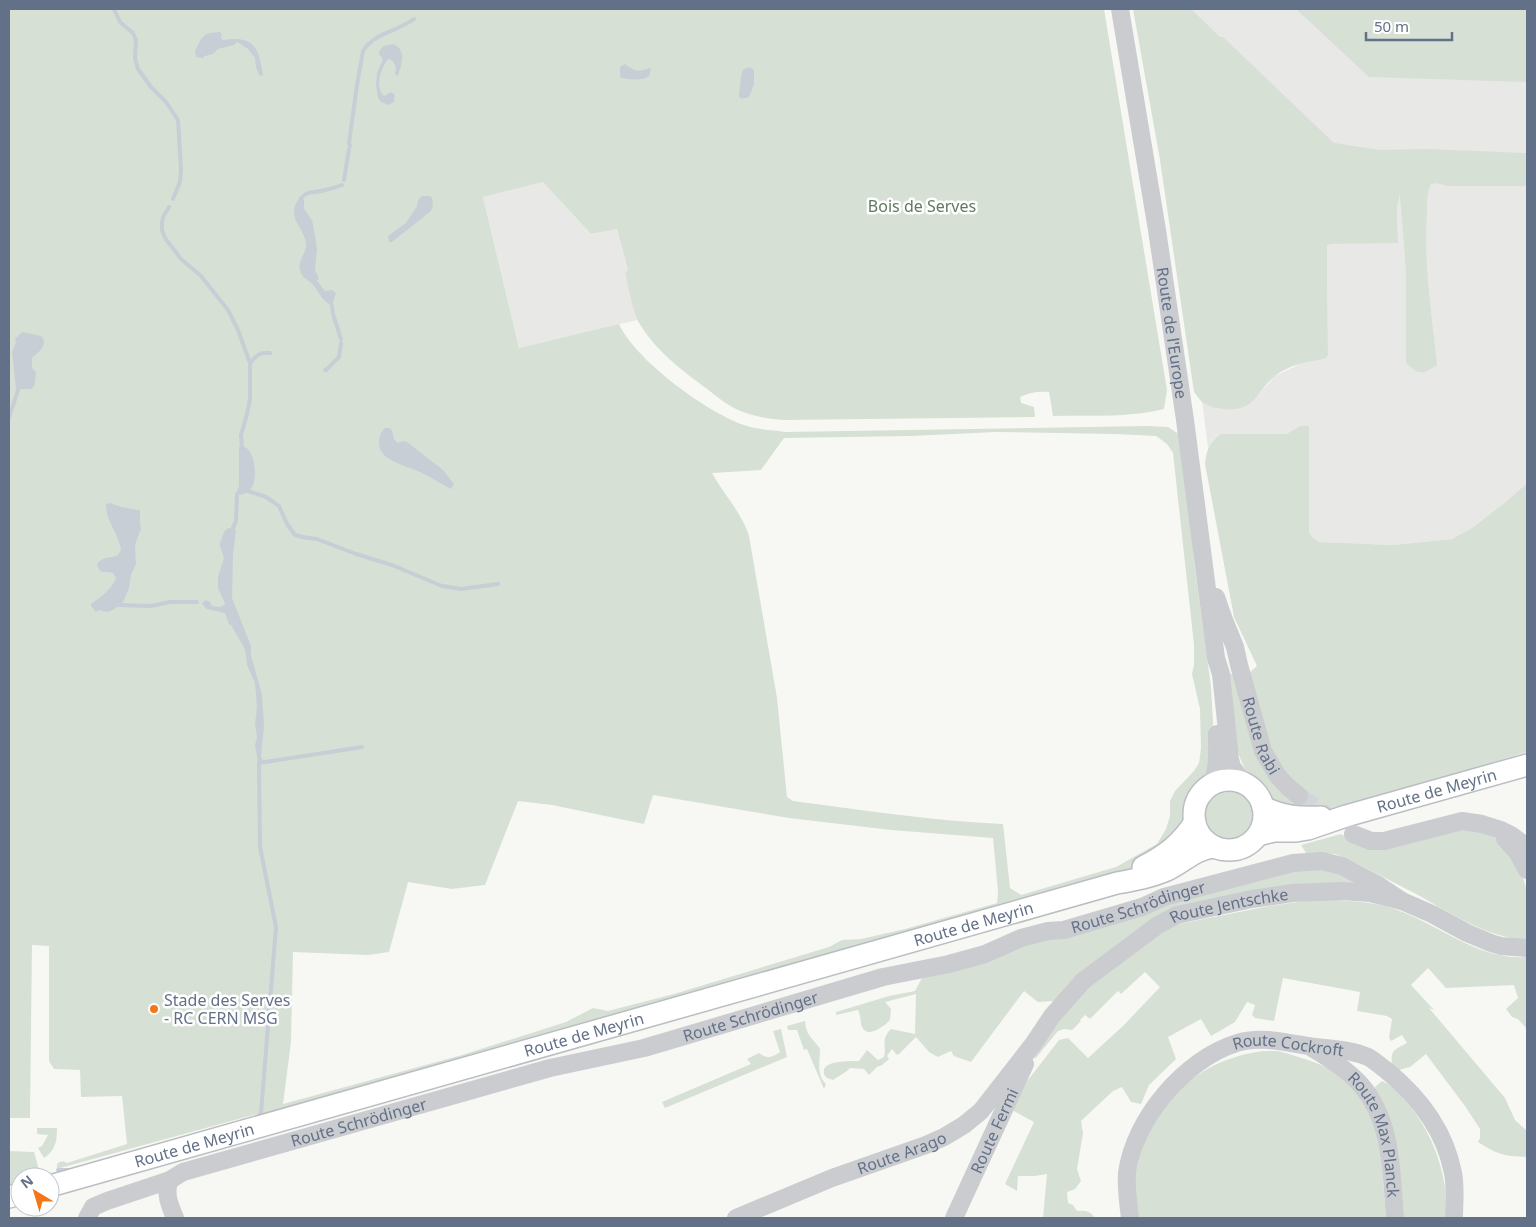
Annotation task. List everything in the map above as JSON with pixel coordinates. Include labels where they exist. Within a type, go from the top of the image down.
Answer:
[{"type":"main road","name":"Route de Meyrin","points":[[1258,834],[1350,825],[1527,765]]},
{"type":"main road","points":[[1227,781],[1244,784],[1250,787],[1258,796],[1263,807],[1264,819],[1258,834],[1251,842],[1237,849],[1226,850],[1216,847],[1202,838],[1195,822],[1196,805],[1202,794],[1210,786],[1227,781]]},
{"type":"main road","name":"Route de Meyrin","points":[[1263,807],[1286,816],[1316,817],[1350,825]]},
{"type":"main road","name":"Route de Meyrin","points":[[1118,882],[1167,853],[1180,842],[1195,822]]},
{"type":"main road","name":"Route de Meyrin","points":[[60,1183],[1118,882],[1152,876],[1177,865],[1202,849],[1216,847]]},
{"type":"street","name":"Route de l'Europe","points":[[1120,9],[1157,230],[1185,420],[1230,759],[1232,767],[1244,784]]},
{"type":"street","name":"Route Rabi","points":[[1202,551],[1220,611],[1235,647],[1260,742],[1267,759],[1282,781],[1299,796]]},
{"type":"street","points":[[1216,658],[1230,657],[1239,665]]},
{"type":"street","name":"Route de l'Europe","points":[[1210,786],[1217,768],[1216,658]]},
{"type":"street","points":[[1350,825],[1366,840],[1384,841],[1462,821],[1492,827],[1511,835],[1527,847]]},
{"type":"street","points":[[1492,827],[1510,843],[1527,870]]},
{"type":"street","name":"Route Schrödinger","points":[[90,1213],[107,1201],[170,1180],[183,1172],[550,1068],[644,1048],[883,977],[949,964],[985,954],[1022,938],[1064,930],[1142,906],[1164,897],[1293,863],[1322,861],[1342,866],[1378,885],[1402,901]]},
{"type":"street","name":"Route Jentschke","points":[[1034,1043],[1052,1016],[1083,981],[1158,925],[1177,915],[1252,899],[1319,890],[1370,893],[1402,901],[1491,944],[1527,948]]},
{"type":"street","name":"Route Cockroft","points":[[1130,1218],[1127,1173],[1136,1141],[1153,1108],[1193,1066],[1237,1043],[1251,1040],[1274,1040],[1337,1049],[1368,1057],[1402,1084],[1416,1099],[1441,1137],[1449,1156],[1453,1174],[1454,1218]]},
{"type":"street","name":"Route Arago","points":[[736,1218],[832,1178],[944,1137],[964,1125],[981,1111],[1034,1043]]},
{"type":"street","name":"Route Fermi","points":[[954,1218],[1034,1043]]},
{"type":"street","name":"Route Max Planck","points":[[1309,1046],[1345,1070],[1361,1085],[1381,1118],[1388,1143],[1395,1218]]},
{"type":"street","points":[[170,1180],[167,1194],[175,1218]]},
{"type":"shaded area","points":[[1168,9],[1300,9],[1527,80],[1527,483],[1472,528],[1460,535],[1452,539],[1393,545],[1319,542],[1312,537],[1309,532],[1309,426],[1300,426],[1288,434],[1221,434],[1213,440],[1208,448],[1202,401],[1220,409],[1251,403],[1275,376],[1298,365],[1328,355],[1327,246],[1330,244],[1398,242],[1397,207],[1403,184],[1332,148]]},
{"type":"shaded area","points":[[220,32],[223,40],[242,39],[253,45],[259,57],[263,76],[259,75],[255,58],[248,49],[237,42],[234,45],[218,49],[213,54],[203,58],[196,57],[195,51],[201,39],[209,33]]},
{"type":"shaded area","points":[[393,44],[402,53],[402,62],[398,75],[395,74],[396,67],[394,63],[388,59],[381,72],[379,83],[384,96],[391,92],[395,95],[394,102],[389,105],[381,102],[378,98],[376,85],[377,73],[383,59],[379,52],[383,46]]},
{"type":"shaded area","points":[[625,64],[637,70],[650,68],[649,76],[635,80],[620,77],[620,67]]},
{"type":"shaded area","points":[[749,67],[754,70],[754,84],[749,97],[742,99],[739,97],[742,72]]},
{"type":"shaded area","points":[[543,182],[591,234],[617,229],[628,270],[625,273],[637,320],[519,348],[483,197]]},
{"type":"shaded area","points":[[422,196],[430,196],[432,198],[433,206],[431,211],[392,242],[389,242],[388,236],[406,223]]},
{"type":"shaded area","points":[[300,197],[304,200],[304,209],[312,220],[317,248],[315,270],[319,278],[317,281],[325,291],[332,290],[336,293],[332,306],[324,300],[313,285],[302,275],[299,267],[306,247],[305,238],[294,211]]},
{"type":"shaded area","points":[[22,332],[41,336],[44,342],[42,348],[32,358],[32,368],[36,372],[34,387],[30,389],[16,389],[12,352],[16,342],[15,339]]},
{"type":"shaded area","points":[[385,428],[390,428],[394,440],[398,443],[407,442],[443,470],[454,484],[451,489],[424,474],[394,462],[383,454],[379,440],[380,434]]},
{"type":"shaded area","points":[[239,447],[245,447],[251,454],[255,470],[252,487],[248,492],[240,495],[237,494],[239,486]]},
{"type":"shaded area","points":[[110,503],[139,510],[141,530],[135,545],[136,564],[122,604],[107,612],[99,610],[96,612],[91,604],[109,589],[116,578],[113,573],[100,570],[97,565],[103,559],[118,555],[121,550],[106,510],[106,504]]},
{"type":"shaded area","points":[[228,528],[236,530],[233,555],[232,598],[251,646],[251,655],[262,695],[264,726],[261,757],[264,762],[258,762],[255,745],[257,737],[255,724],[257,707],[255,683],[247,665],[245,649],[229,624],[225,613],[207,609],[202,604],[205,600],[210,602],[212,606],[222,607],[225,603],[218,588],[218,577],[224,558],[220,543],[224,532]]},
{"type":"green space","name":"Bois de Serves","points":[[9,9],[1104,9],[1167,390],[1164,409],[1123,415],[1053,416],[1049,392],[1042,392],[1020,397],[1021,403],[1034,407],[1035,417],[783,420],[749,414],[729,405],[685,372],[659,349],[644,331],[632,305],[625,273],[628,270],[617,229],[591,234],[543,182],[483,197],[519,348],[619,324],[641,354],[675,384],[714,410],[747,426],[786,432],[1147,426],[1168,427],[1179,434],[1211,687],[1213,722],[1212,767],[1206,779],[1195,789],[1188,800],[1185,825],[1136,867],[1121,873],[260,1119],[261,1113],[60,1168],[57,1167],[57,1164],[61,1162],[67,1163],[127,1144],[122,1096],[81,1097],[80,1070],[54,1069],[49,1061],[49,946],[32,945],[30,1118],[9,1118]],"holes":[[[996,432],[1156,436],[1167,444],[1173,453],[1194,645],[1192,674],[1200,709],[1201,748],[1199,763],[1175,791],[1170,801],[1170,816],[1166,829],[1157,844],[1116,867],[1021,895],[1010,888],[1003,824],[898,815],[793,801],[787,797],[777,698],[749,536],[738,512],[712,473],[761,470],[784,438],[911,436]],[[653,795],[789,818],[891,830],[993,838],[998,891],[997,903],[905,929],[861,939],[842,940],[829,947],[674,994],[608,1011],[593,1008],[566,1022],[462,1055],[283,1104],[291,1042],[293,952],[368,955],[389,952],[408,882],[452,889],[485,885],[518,801],[552,805],[644,824]]]},
{"type":"green space","points":[[1133,9],[1191,9],[1334,143],[1380,150],[1427,149],[1527,153],[1527,186],[1447,186],[1437,183],[1431,184],[1427,200],[1426,249],[1437,365],[1428,371],[1418,372],[1406,363],[1406,271],[1400,195],[1397,207],[1398,243],[1330,244],[1327,246],[1328,355],[1326,358],[1300,364],[1281,372],[1269,382],[1252,402],[1241,408],[1219,409],[1200,400],[1194,392],[1160,160]]},
{"type":"green space","points":[[1296,9],[1527,9],[1527,82],[1369,77]]},
{"type":"green space","points":[[1300,426],[1309,426],[1309,532],[1319,542],[1393,545],[1452,539],[1472,528],[1527,483],[1527,752],[1369,800],[1323,810],[1270,803],[1250,776],[1242,762],[1235,738],[1231,711],[1229,673],[1234,675],[1256,747],[1289,779],[1271,752],[1248,674],[1257,666],[1234,617],[1205,464],[1209,447],[1221,434],[1287,434]]},
{"type":"green space","points":[[1224,792],[1234,792],[1246,799],[1253,811],[1253,821],[1246,833],[1234,840],[1224,840],[1216,836],[1209,829],[1205,821],[1205,811],[1209,803],[1216,796]]},
{"type":"green space","points":[[1467,828],[1493,836],[1500,841],[1521,871],[1527,891],[1527,940],[1498,935],[1484,930],[1354,862],[1335,854],[1306,853],[1301,845],[1341,834],[1356,843]]},
{"type":"green space","points":[[1309,867],[1348,874],[1365,885],[1205,902],[1055,1001],[1038,1002],[1024,991],[971,1062],[954,1056],[951,1051],[938,1057],[929,1052],[916,1037],[897,1055],[892,1049],[887,1056],[889,1059],[869,1075],[864,1069],[850,1068],[833,1080],[827,1078],[824,1074],[824,1069],[832,1063],[859,1061],[867,1050],[878,1060],[884,1057],[886,1036],[891,1029],[915,1034],[916,994],[885,1002],[891,1009],[890,1020],[872,1032],[868,1032],[862,1027],[858,1010],[836,1015],[836,1012],[889,996],[915,991],[923,976],[1105,921]]},
{"type":"green space","points":[[1322,899],[1386,906],[1411,916],[1475,948],[1509,957],[1527,957],[1527,1029],[1518,1019],[1512,1017],[1506,1009],[1518,998],[1514,985],[1446,988],[1428,968],[1411,985],[1434,1010],[1429,1008],[1505,1098],[1515,1120],[1527,1131],[1527,1157],[1501,1154],[1478,1142],[1480,1129],[1426,1054],[1410,1067],[1399,1070],[1392,1064],[1393,1052],[1407,1043],[1402,1035],[1391,1041],[1389,1038],[1392,1019],[1387,1016],[1357,1011],[1360,992],[1283,978],[1274,1021],[1255,1018],[1252,1015],[1255,1005],[1247,1002],[1235,1022],[1211,1036],[1201,1019],[1168,1037],[1176,1059],[1149,1085],[1141,1104],[1131,1102],[1122,1087],[1113,1091],[1081,1121],[1083,1133],[1077,1169],[1081,1181],[1075,1189],[1067,1192],[1068,1203],[1073,1205],[1077,1211],[1087,1212],[1095,1218],[1043,1218],[1047,1174],[1018,1176],[1017,1191],[1005,1184],[1034,1122],[1010,1109],[1021,1089],[1059,1040],[1068,1038],[1088,1058],[1124,1025],[1160,987],[1145,972],[1121,994],[1118,991],[1090,1019],[1085,1015],[1072,1030],[1064,1029],[1058,1031],[1035,1059],[1054,1027],[1087,989],[1167,929],[1179,924],[1269,906]]},
{"type":"green space","points":[[805,1021],[808,1034],[820,1049],[819,1068],[826,1084],[824,1089],[807,1049],[804,1050],[797,1030],[788,1030],[787,1026]]},
{"type":"green space","points":[[781,1029],[787,1057],[665,1108],[662,1102],[751,1064],[747,1059],[759,1053],[769,1057],[780,1052],[773,1031]]},
{"type":"green space","points":[[1263,1051],[1278,1051],[1289,1054],[1336,1071],[1364,1100],[1380,1141],[1386,1218],[1137,1218],[1134,1185],[1140,1155],[1149,1132],[1161,1111],[1176,1093],[1194,1077],[1215,1065],[1238,1056]]},
{"type":"green space","points":[[1382,1081],[1392,1087],[1405,1100],[1426,1130],[1436,1152],[1443,1175],[1445,1218],[1403,1218],[1375,1092],[1375,1087]]},
{"type":"green space","points":[[37,1128],[57,1128],[55,1144],[51,1152],[44,1158],[38,1148],[42,1146],[48,1135],[37,1134]]},
{"type":"green space","points":[[9,1151],[34,1152],[38,1167],[10,1167],[9,1186]]},
{"type":"waterway","points":[[114,9],[120,22],[133,33],[136,40],[135,58],[138,69],[151,87],[166,102],[178,120],[181,169],[180,182],[173,199]]},
{"type":"waterway","points":[[350,146],[363,51],[373,40],[414,19]]},
{"type":"waterway","points":[[344,180],[349,149]]},
{"type":"waterway","points":[[301,198],[309,193],[342,185]]},
{"type":"waterway","points":[[169,207],[162,223],[165,238],[181,259],[201,276],[228,310],[238,330],[250,363],[250,399],[241,435],[242,447]]},
{"type":"waterway","points":[[332,306],[341,339]]},
{"type":"waterway","points":[[325,370],[339,357],[341,343]]},
{"type":"waterway","points":[[250,363],[258,355],[270,353]]},
{"type":"waterway","points":[[9,418],[18,390]]},
{"type":"waterway","points":[[248,491],[266,497],[279,506],[287,524],[295,535],[317,539],[392,565],[442,586],[461,589],[498,584]]},
{"type":"waterway","points":[[233,528],[236,521],[237,494]]},
{"type":"waterway","points":[[120,605],[151,606],[170,602],[197,602]]},
{"type":"waterway","points":[[258,1117],[261,1113],[276,927],[260,847],[259,763],[362,747]]},
{"type":"waterway","points":[[60,1170],[68,1170]]},
{"type":"tunnel","points":[[1299,796],[1333,820]]},
{"type":"place","name":"Stade des Serves - RC CERN MSG","points":[[154,1009]]}]
